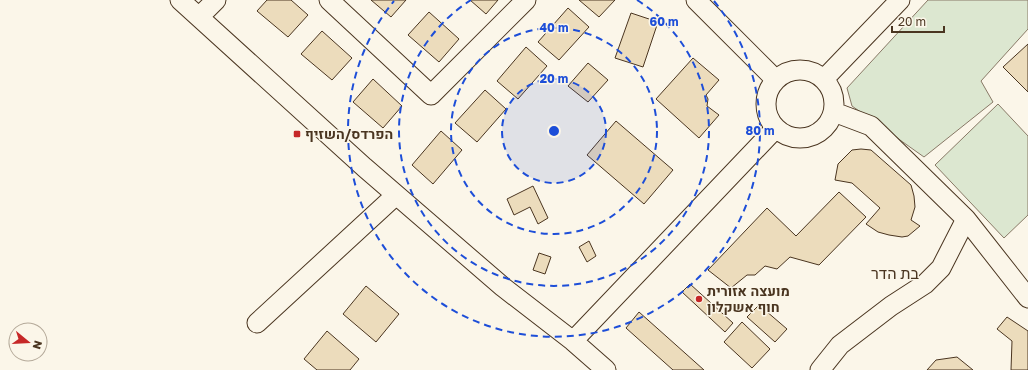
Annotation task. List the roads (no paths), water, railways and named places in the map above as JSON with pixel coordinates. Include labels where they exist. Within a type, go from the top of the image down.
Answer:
[{"type":"street","points":[[180,0],[396,195],[503,287],[573,341],[606,370]]},
{"type":"street","points":[[199,17],[216,0]]},
{"type":"street","points":[[329,0],[431,95],[526,0]]},
{"type":"street","points":[[696,0],[776,80]]},
{"type":"street","points":[[824,79],[900,0]]},
{"type":"street","points":[[800,69],[811,70],[824,79],[833,92],[834,112],[829,123],[821,131],[811,136],[800,138],[789,136],[772,124],[767,114],[767,92],[780,75],[800,69]]},
{"type":"street","points":[[834,112],[871,126],[966,219],[1028,298]]},
{"type":"street","points":[[573,341],[776,128]]},
{"type":"street","points":[[257,323],[396,195]]},
{"type":"street","points":[[820,370],[840,345],[891,306],[925,284],[940,268],[966,219]]},
{"type":"place","name":"הפרדס/השזיף","points":[[297,134]]},
{"type":"place","name":"מועצה אזורית חוף אשקלון","points":[[699,299]]},
{"type":"district","name":"בת הדר","points":[[895,273]]}]
